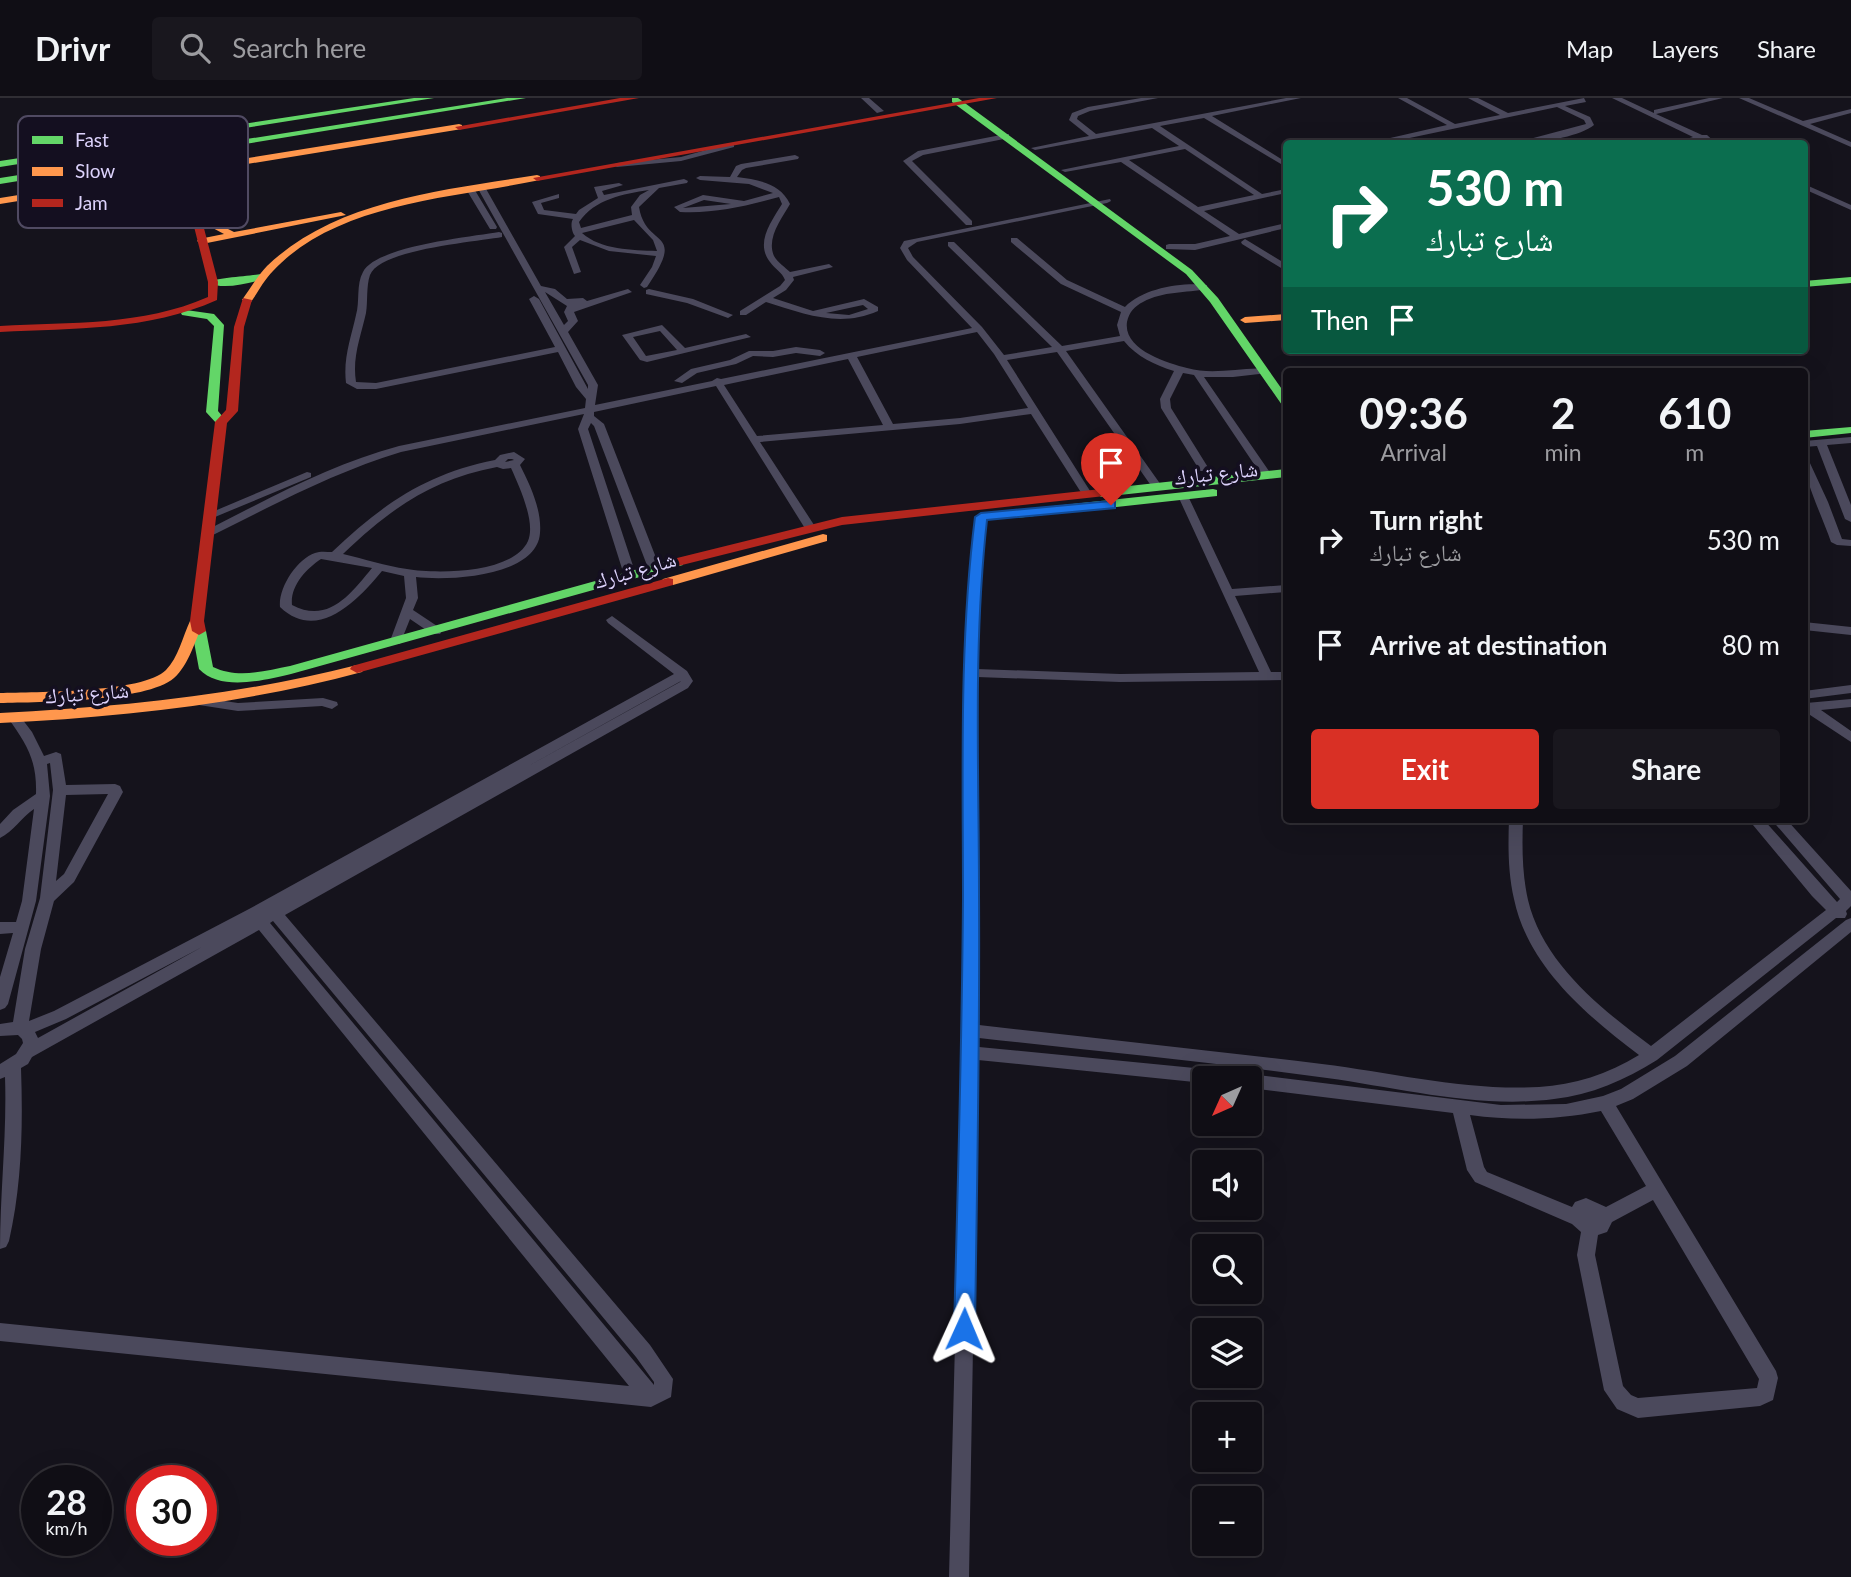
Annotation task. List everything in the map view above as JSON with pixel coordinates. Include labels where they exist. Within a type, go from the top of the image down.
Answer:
[{"type":"main road","points":[[248,126],[430,98]]},
{"type":"main road","points":[[248,134],[475,98]]},
{"type":"main road","points":[[248,142],[522,98]]},
{"type":"main road","points":[[248,160],[635,98]]},
{"type":"main road","points":[[202,241],[360,212],[416,198],[739,142],[880,111],[957,100],[988,99]]},
{"type":"main road","points":[[988,99],[982,107],[988,114],[1065,170],[1098,199]]},
{"type":"main road","points":[[197,621],[220,422],[232,411],[242,310],[248,295],[261,277],[308,241],[360,212],[421,190],[957,100],[1098,199],[1185,253],[1249,325],[1283,377]]},
{"type":"main road","points":[[0,164],[18,161]]},
{"type":"main road","points":[[0,173],[18,170]]},
{"type":"main road","points":[[0,181],[18,178]]},
{"type":"main road","points":[[0,201],[18,198]]},
{"type":"main road","points":[[288,226],[305,232],[308,241]]},
{"type":"main road","points":[[171,313],[209,301],[215,295],[198,228]]},
{"type":"main road","points":[[218,228],[233,235]]},
{"type":"main road","points":[[1185,253],[1204,287],[1283,398]]},
{"type":"main road","points":[[1808,275],[1851,271]]},
{"type":"main road","points":[[213,282],[237,282],[261,277]]},
{"type":"main road","points":[[1808,284],[1851,280]]},
{"type":"main road","points":[[0,329],[171,313],[204,314],[218,321],[212,412],[220,422]]},
{"type":"main road","points":[[1249,325],[1283,318]]},
{"type":"main road","points":[[1249,325],[1283,328]]},
{"type":"main road","points":[[1808,424],[1851,419]]},
{"type":"main road","points":[[1808,435],[1851,430]]},
{"type":"main road","name":"شارع تبارك","points":[[776,543],[810,528],[912,511],[1283,472]]},
{"type":"main road","name":"شارع تبارك","points":[[7,718],[96,714],[204,702],[302,685],[532,611],[776,543],[879,528],[1183,496],[1211,480],[1283,485]]},
{"type":"main road","name":"شارع تبارك","points":[[197,621],[206,669],[215,676],[229,679],[291,670],[396,640],[532,611],[654,568],[680,569]]},
{"type":"main road","name":"شارع تبارك","points":[[0,698],[136,687],[162,681],[169,675],[197,621]]},
{"type":"street","points":[[865,98],[880,111]]},
{"type":"street","points":[[1094,136],[1073,120],[1075,115],[1088,109],[1154,98]]},
{"type":"street","points":[[1035,148],[1274,100],[1297,98]]},
{"type":"street","points":[[1402,98],[1454,126]]},
{"type":"street","points":[[1472,98],[1506,115]]},
{"type":"street","points":[[1616,98],[1707,140]]},
{"type":"street","points":[[1626,98],[1707,140]]},
{"type":"street","points":[[1646,107],[1689,98]]},
{"type":"street","points":[[1657,113],[1719,98]]},
{"type":"street","points":[[1743,98],[1851,145]]},
{"type":"street","points":[[1397,140],[1583,100]]},
{"type":"street","points":[[1536,140],[1590,125],[1587,118],[1558,105]]},
{"type":"street","points":[[1802,124],[1851,111]]},
{"type":"street","points":[[1205,115],[1283,163]]},
{"type":"street","points":[[1153,125],[1260,196]]},
{"type":"street","points":[[969,223],[907,161],[921,153],[1006,136]]},
{"type":"street","points":[[605,165],[688,157],[739,142]]},
{"type":"street","points":[[1065,170],[1185,147]]},
{"type":"street","points":[[686,176],[683,162],[688,157]]},
{"type":"street","points":[[732,179],[739,168],[744,166],[795,157]]},
{"type":"street","points":[[1122,159],[1283,266]]},
{"type":"street","points":[[666,160],[676,163],[686,176],[695,182],[700,178],[732,179],[760,184],[780,193],[786,204],[769,234],[768,250],[774,262],[789,275]]},
{"type":"street","points":[[646,288],[662,254],[659,240],[636,217],[635,207],[657,189],[686,176]]},
{"type":"street","points":[[476,188],[539,288],[593,385],[590,409],[583,429],[630,575]]},
{"type":"street","points":[[1808,188],[1851,205]]},
{"type":"street","points":[[577,271],[568,247],[577,234],[577,217],[585,208],[620,189],[657,189]]},
{"type":"street","points":[[620,189],[638,202]]},
{"type":"street","points":[[1196,210],[1283,192]]},
{"type":"street","points":[[743,203],[703,197],[678,207],[688,211],[743,203],[780,193]]},
{"type":"street","points":[[556,196],[536,202],[541,212],[577,217]]},
{"type":"street","points":[[1087,494],[1004,362],[976,325],[910,258],[905,246],[915,240],[991,221],[1098,199]]},
{"type":"street","points":[[577,234],[636,217]]},
{"type":"street","points":[[496,222],[499,235],[599,424],[654,568]]},
{"type":"street","points":[[1185,253],[1283,227]]},
{"type":"street","points":[[1241,240],[1283,233]]},
{"type":"street","points":[[577,234],[610,250],[662,254]]},
{"type":"street","points":[[499,235],[414,249],[371,267],[366,276],[366,297],[350,355],[351,383],[357,386],[376,386],[561,349]]},
{"type":"street","points":[[1014,240],[1064,282],[1128,310]]},
{"type":"street","points":[[951,244],[1060,349],[1156,485]]},
{"type":"street","points":[[789,275],[829,267]]},
{"type":"street","points":[[539,288],[552,291],[561,301],[570,305],[628,292],[633,286],[646,288],[728,315],[727,320],[738,322],[746,319],[743,313],[787,285],[789,275]]},
{"type":"street","points":[[1204,287],[1158,293],[1141,300],[1128,310],[1122,322],[1126,338],[1148,357],[1180,369],[1197,373],[1238,375],[1265,371]]},
{"type":"street","points":[[765,299],[814,313],[838,318],[875,309],[864,302],[814,313]]},
{"type":"street","points":[[563,332],[572,323],[570,305]]},
{"type":"street","points":[[209,533],[310,484],[387,452],[717,381],[737,373],[820,353],[976,325]]},
{"type":"street","points":[[211,515],[371,448],[590,409],[679,381],[850,354],[976,325]]},
{"type":"street","points":[[683,351],[662,328],[627,335],[645,359],[683,351],[746,336]]},
{"type":"street","points":[[746,336],[759,353]]},
{"type":"street","points":[[746,336],[750,351],[746,356]]},
{"type":"street","points":[[995,368],[1004,362],[1060,349],[1126,338]]},
{"type":"street","points":[[679,381],[694,371],[759,353],[773,354],[796,350],[820,353]]},
{"type":"street","points":[[850,354],[890,428]]},
{"type":"street","points":[[1180,369],[1165,399],[1166,408],[1211,480]]},
{"type":"street","points":[[1197,373],[1266,474]]},
{"type":"street","points":[[717,381],[810,528]]},
{"type":"street","points":[[754,439],[890,428],[1035,410]]},
{"type":"street","points":[[1808,444],[1851,440]]},
{"type":"street","points":[[1821,443],[1848,503],[1851,519]]},
{"type":"street","points":[[334,557],[378,516],[411,491],[453,473],[499,463],[502,458],[511,456],[529,502],[535,530],[533,542],[518,558],[472,572],[441,575],[410,574],[379,567],[334,557],[322,555],[315,557],[286,591],[283,599],[286,607],[306,615],[335,611],[347,605],[379,567]]},
{"type":"street","points":[[598,471],[615,468]]},
{"type":"street","points":[[1808,470],[1837,542],[1851,543]]},
{"type":"street","points":[[1183,496],[1267,677]]},
{"type":"street","points":[[960,1577],[971,1031],[971,673],[976,560],[981,517]]},
{"type":"street","points":[[1830,522],[1851,525]]},
{"type":"street","points":[[396,640],[412,598],[410,574]]},
{"type":"street","points":[[412,598],[441,575]]},
{"type":"street","points":[[1228,593],[1283,588]]},
{"type":"street","points":[[408,612],[436,631]]},
{"type":"street","points":[[0,1241],[10,1192],[14,1140],[6,1069],[29,1051],[265,914],[678,689],[687,681],[684,674],[612,620]]},
{"type":"street","points":[[1808,626],[1851,631]]},
{"type":"street","points":[[971,673],[1132,679],[1283,676]]},
{"type":"street","points":[[1808,702],[1851,690]]},
{"type":"street","points":[[204,702],[238,708],[323,702],[332,705]]},
{"type":"street","points":[[1808,703],[1851,703]]},
{"type":"street","points":[[1808,705],[1851,738]]},
{"type":"street","points":[[0,1004],[29,901],[44,780],[40,762],[27,731],[7,718]]},
{"type":"street","points":[[22,1030],[33,949],[47,898],[61,790],[56,757],[40,762]]},
{"type":"street","points":[[47,898],[69,878],[116,792],[115,789],[105,787],[61,790]]},
{"type":"street","points":[[0,833],[18,813],[43,796]]},
{"type":"street","points":[[1516,823],[1520,891],[1533,932],[1550,960],[1593,1009],[1651,1055]]},
{"type":"street","points":[[1262,1083],[1502,1112],[1566,1111],[1605,1103],[1627,1094],[1681,1061],[1826,946],[1851,923],[1835,911],[1758,823]]},
{"type":"street","points":[[971,1031],[1496,1092],[1537,1094],[1570,1090],[1601,1082],[1628,1070],[1651,1055],[1850,901],[1781,823]]},
{"type":"street","points":[[0,1030],[22,1030],[60,1015],[265,914]]},
{"type":"street","points":[[0,1332],[651,1398],[265,914]]},
{"type":"street","points":[[0,928],[22,927]]},
{"type":"street","points":[[1808,934],[1826,946]]},
{"type":"street","points":[[22,1030],[31,1039],[29,1051]]},
{"type":"street","points":[[970,1053],[1192,1075]]},
{"type":"street","points":[[1496,1092],[1502,1112]]},
{"type":"street","points":[[1591,1221],[1586,1255],[1614,1390],[1618,1396],[1638,1408],[1760,1397],[1766,1393],[1769,1378],[1605,1103]]},
{"type":"street","points":[[1461,1108],[1476,1170],[1481,1177],[1591,1221],[1657,1189]]},
{"type":"traffic: fast","points":[[248,126],[430,98]]},
{"type":"traffic: fast","points":[[248,142],[522,98]]},
{"type":"traffic: fast","points":[[955,100],[1189,272],[1214,300],[1283,399]]},
{"type":"traffic: fast","points":[[0,164],[18,161]]},
{"type":"traffic: fast","points":[[0,181],[18,178]]},
{"type":"traffic: fast","points":[[213,282],[237,282],[261,277]]},
{"type":"traffic: fast","points":[[1808,284],[1851,280]]},
{"type":"traffic: fast","points":[[186,313],[210,316],[219,325],[212,412],[221,422]]},
{"type":"traffic: fast","points":[[1808,435],[1851,430]]},
{"type":"traffic: fast","points":[[1101,493],[1283,473]]},
{"type":"traffic: fast","points":[[1016,514],[1213,493]]},
{"type":"traffic: fast","points":[[199,631],[206,669],[227,677],[258,677],[678,562]]},
{"type":"traffic: slow","points":[[248,161],[459,127]]},
{"type":"traffic: slow","points":[[247,300],[269,269],[299,244],[335,225],[375,210],[417,199],[537,178]]},
{"type":"traffic: slow","points":[[0,201],[18,198]]},
{"type":"traffic: slow","points":[[202,241],[341,215]]},
{"type":"traffic: slow","points":[[218,228],[233,235]]},
{"type":"traffic: slow","points":[[1245,320],[1283,317]]},
{"type":"traffic: slow","points":[[668,582],[823,538]]},
{"type":"traffic: slow","points":[[0,698],[90,694],[159,681],[174,668],[197,621]]},
{"type":"traffic: slow","points":[[0,718],[90,713],[225,698],[357,669]]},
{"type":"traffic: jam","points":[[459,127],[635,98]]},
{"type":"traffic: jam","points":[[537,178],[993,98]]},
{"type":"traffic: jam","points":[[0,329],[137,321],[189,309],[213,298],[213,282],[199,228]]},
{"type":"traffic: jam","points":[[199,631],[197,621],[221,422],[232,411],[239,327],[247,300]]},
{"type":"traffic: jam","points":[[678,562],[842,521],[1101,493]]},
{"type":"traffic: jam","points":[[357,669],[668,582]]},
{"type":"route","points":[[964,1329],[971,1031],[971,673],[975,566],[981,517],[1111,505]]}]
